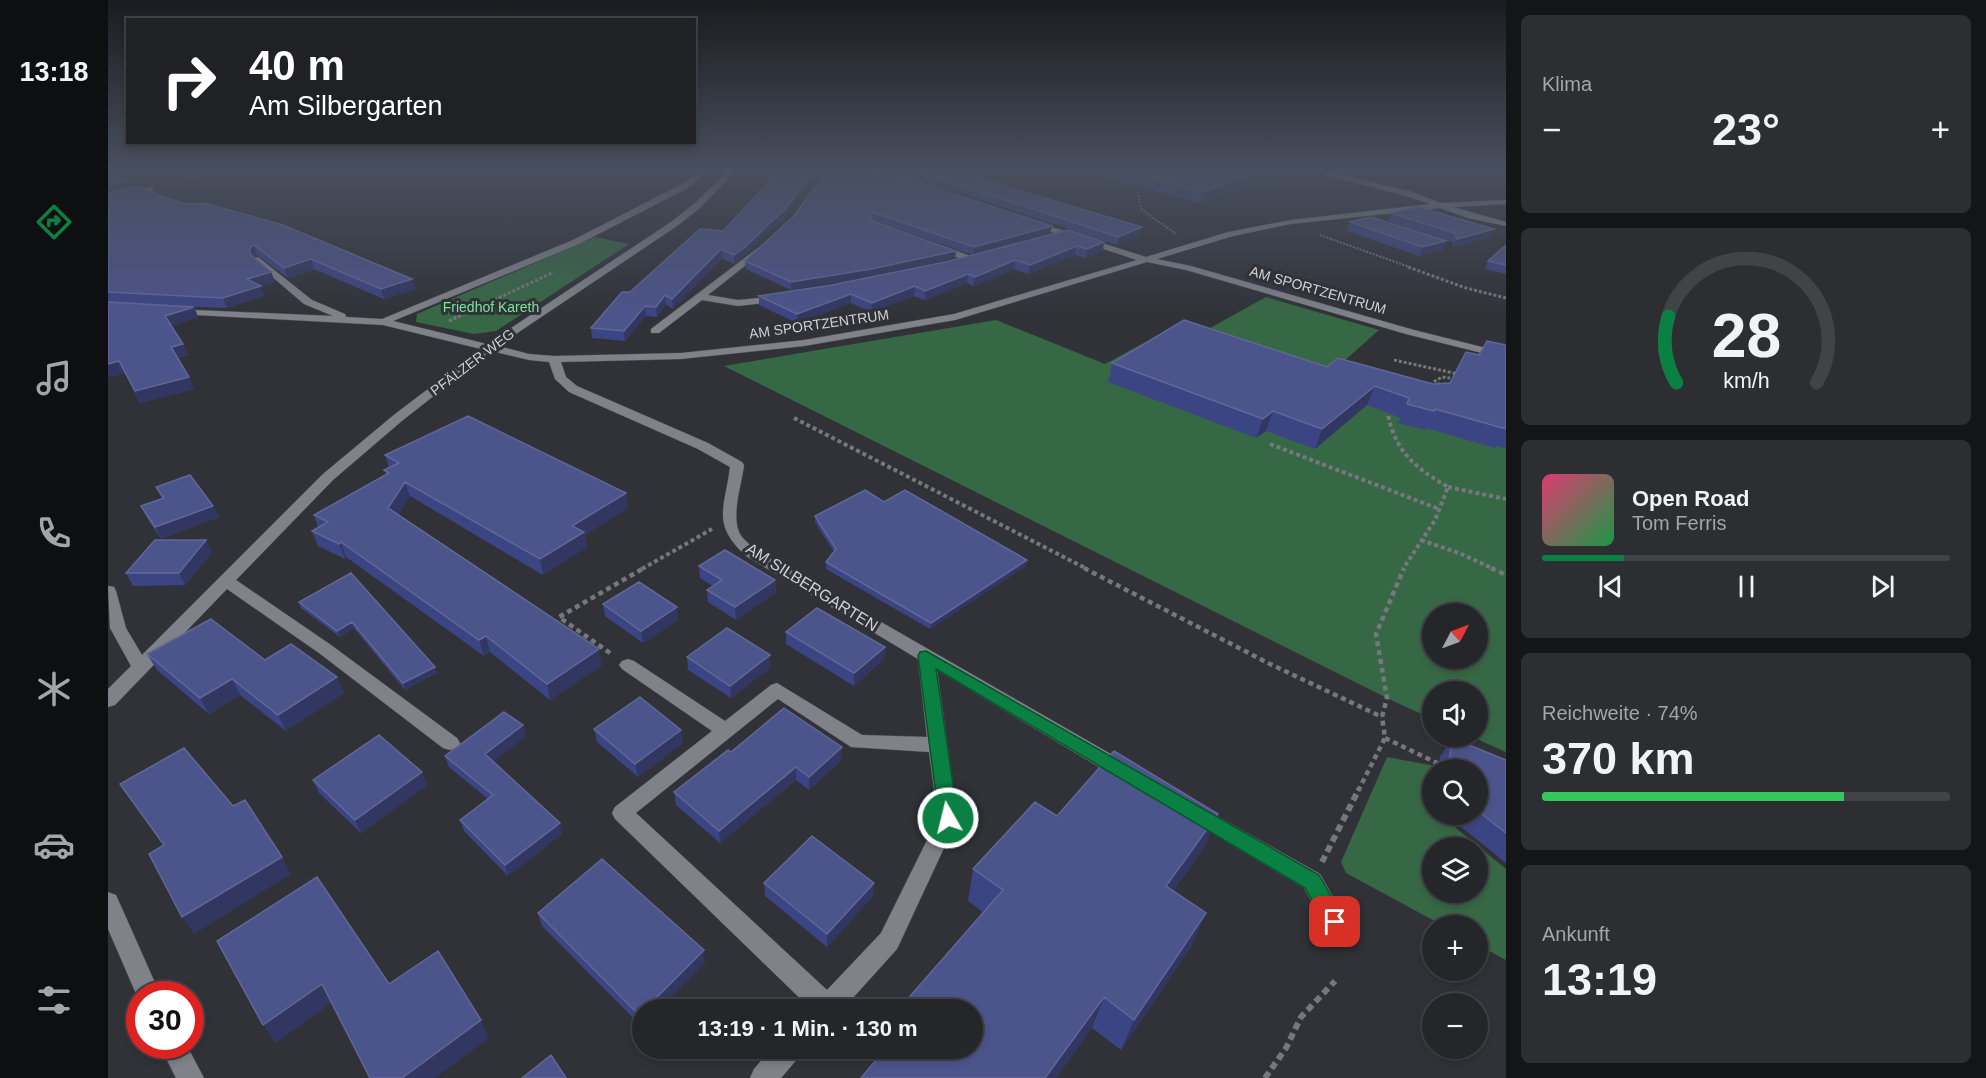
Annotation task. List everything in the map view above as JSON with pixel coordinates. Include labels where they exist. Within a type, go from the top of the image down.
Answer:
[{"type":"street","points":[[383,322],[576,242],[624,217]]},
{"type":"street","name":"PFÄLZER WEG","points":[[108,700],[328,477],[399,417],[520,325],[682,217]]},
{"type":"street","name":"AM SPORTZENTRUM","points":[[166,310],[383,322],[529,357],[554,359],[681,356],[857,336],[910,326],[988,308],[1231,234],[1328,217]]},
{"type":"street","points":[[1360,217],[1371,222]]},
{"type":"street","points":[[1477,217],[1506,224]]},
{"type":"street","points":[[1021,219],[1144,259]]},
{"type":"street","points":[[1044,240],[1066,234]]},
{"type":"street","points":[[655,331],[768,243]]},
{"type":"street","points":[[929,244],[978,259],[952,266]]},
{"type":"street","name":"AM SPORTZENTRUM","points":[[1144,259],[1188,268],[1410,332],[1506,356]]},
{"type":"street","points":[[258,260],[308,302],[352,320]]},
{"type":"street","points":[[700,297],[738,303],[791,297]]},
{"type":"street","points":[[554,359],[561,380],[573,389],[703,446],[737,465],[736,484],[729,518]]},
{"type":"street","name":"AM SILBERGARTEN","points":[[729,518],[732,535],[751,553],[1139,780]]},
{"type":"street","points":[[227,580],[325,649],[450,743]]},
{"type":"street","points":[[108,591],[118,628],[141,668]]},
{"type":"street","points":[[835,999],[889,941],[948,818],[926,656]]},
{"type":"street","points":[[628,666],[726,731]]},
{"type":"street","points":[[816,999],[622,813],[777,690],[858,742],[938,745]]},
{"type":"street","points":[[1180,804],[1312,881],[1335,922]]},
{"type":"street","points":[[108,902],[142,981]]},
{"type":"street","points":[[180,1059],[191,1078]]},
{"type":"street","points":[[763,1078],[780,1059]]},
{"type":"path","points":[[1152,217],[1195,244]]},
{"type":"path","points":[[1286,223],[1466,288],[1506,298]]},
{"type":"path","points":[[426,332],[563,268]]},
{"type":"path","points":[[472,302],[510,312]]},
{"type":"path","points":[[1394,360],[1461,374]]},
{"type":"path","points":[[1445,386],[1435,381],[1442,377],[1450,378]]},
{"type":"path","points":[[1390,406],[1387,415],[1396,446],[1421,472],[1448,487],[1506,499]]},
{"type":"path","points":[[794,418],[1268,663],[1382,717]]},
{"type":"path","points":[[1270,444],[1439,509]]},
{"type":"path","points":[[1312,881],[1385,738],[1382,717],[1387,698],[1376,634],[1406,562],[1439,509],[1448,487]]},
{"type":"path","points":[[628,666],[559,617],[729,518]]},
{"type":"path","points":[[1421,540],[1459,552],[1506,575]]},
{"type":"path","points":[[1385,738],[1429,759]]},
{"type":"path","points":[[1265,1078],[1286,1048],[1301,1017],[1335,981]]},
{"type":"green space","name":"Friedhof Kareth","points":[[595,237],[629,244],[496,331],[474,334],[416,322],[417,314]]},
{"type":"green space","points":[[1266,297],[1379,330],[1334,370],[1450,417],[1506,350],[1506,752],[1488,744],[1488,681],[1422,681],[1422,714],[724,366],[996,320],[1105,364],[1168,330],[1192,338]]},
{"type":"green space","points":[[1387,757],[1422,764],[1422,825],[1452,825],[1467,837],[1422,837],[1422,903],[1488,903],[1488,854],[1506,869],[1506,960],[1488,950],[1488,915],[1424,915],[1346,873],[1341,862]]},
{"type":"building","points":[[108,217],[255,217],[283,225],[412,279],[381,289],[311,259],[284,268],[254,245],[250,247],[250,254],[271,272],[247,279],[261,286],[223,298],[108,292]]},
{"type":"building","points":[[736,217],[776,217],[734,255],[721,249],[672,299],[665,295],[656,307],[645,306],[624,331],[591,328],[622,292],[630,292],[700,229],[723,231]]},
{"type":"building","points":[[793,217],[871,217],[872,221],[956,251],[871,269],[791,282],[745,261]]},
{"type":"building","points":[[887,217],[1025,217],[1052,226],[974,247]]},
{"type":"building","points":[[1058,217],[1109,217],[1142,227],[1118,237]]},
{"type":"building","points":[[1372,217],[1446,241],[1422,247],[1350,222]]},
{"type":"building","points":[[1405,217],[1454,217],[1494,229],[1457,239],[1455,233]]},
{"type":"building","points":[[1068,230],[1104,242],[1087,249],[1077,246],[1030,265],[1015,260],[975,277],[968,274],[925,291],[915,286],[872,303],[851,294],[797,314],[759,296],[832,285],[950,261]]},
{"type":"building","points":[[1506,245],[1506,265],[1488,261]]},
{"type":"building","points":[[108,302],[194,307],[165,316],[183,344],[171,347],[189,377],[135,391],[119,361],[108,364]]},
{"type":"building","points":[[1184,320],[1327,367],[1338,358],[1433,384],[1450,383],[1466,352],[1479,355],[1487,341],[1506,345],[1506,429],[1435,409],[1434,411],[1407,404],[1409,398],[1375,386],[1322,429],[1273,411],[1263,419],[1112,363]]},
{"type":"building","points":[[468,416],[626,493],[572,526],[584,532],[540,559],[405,482],[388,508],[599,649],[547,684],[486,636],[479,640],[341,542],[339,544],[312,531],[328,522],[314,515],[389,473],[384,470],[399,463],[385,455]]},
{"type":"building","points":[[190,475],[213,506],[155,527],[141,506],[164,498],[156,487]]},
{"type":"building","points":[[865,490],[884,502],[905,490],[1027,560],[931,623],[826,562],[836,549],[815,516]]},
{"type":"building","points":[[155,540],[206,540],[179,573],[126,573]]},
{"type":"building","points":[[725,550],[775,580],[735,607],[707,590],[722,580],[699,566]]},
{"type":"building","points":[[351,573],[435,667],[403,683],[352,622],[337,631],[299,602]]},
{"type":"building","points":[[639,582],[677,607],[641,631],[603,604]]},
{"type":"building","points":[[817,608],[885,647],[854,673],[786,632]]},
{"type":"building","points":[[211,619],[265,660],[291,644],[337,677],[278,715],[232,679],[200,698],[147,654]]},
{"type":"building","points":[[727,628],[770,655],[730,686],[687,657]]},
{"type":"building","points":[[640,697],[681,730],[635,764],[594,729]]},
{"type":"building","points":[[784,708],[842,747],[809,777],[796,767],[719,831],[674,792],[728,750],[731,752]]},
{"type":"building","points":[[504,712],[523,725],[485,754],[560,823],[505,865],[460,820],[493,795],[445,756]]},
{"type":"building","points":[[379,735],[422,772],[355,820],[313,780]]},
{"type":"building","points":[[1451,747],[1474,747],[1506,760],[1506,833],[1488,819],[1488,759],[1449,759]]},
{"type":"building","points":[[184,748],[233,806],[245,800],[282,857],[182,917],[149,854],[164,845],[120,784]]},
{"type":"building","points":[[1114,751],[1218,814],[1166,886],[1206,913],[1134,1020],[1104,997],[1045,1078],[861,1078],[877,1059],[983,1059],[983,999],[908,999],[1003,890],[973,869],[1035,802],[1057,816]]},
{"type":"building","points":[[812,836],[874,883],[827,934],[764,883]]},
{"type":"building","points":[[602,859],[704,950],[655,999],[632,999],[632,1008],[538,913]]},
{"type":"building","points":[[317,877],[389,984],[438,951],[481,1020],[402,1078],[370,1078],[322,984],[263,1025],[217,941]]},
{"type":"building","points":[[551,1055],[566,1078],[522,1078]]},
{"type":"route","points":[[948,818],[926,656],[1312,881],[1335,922]]}]
